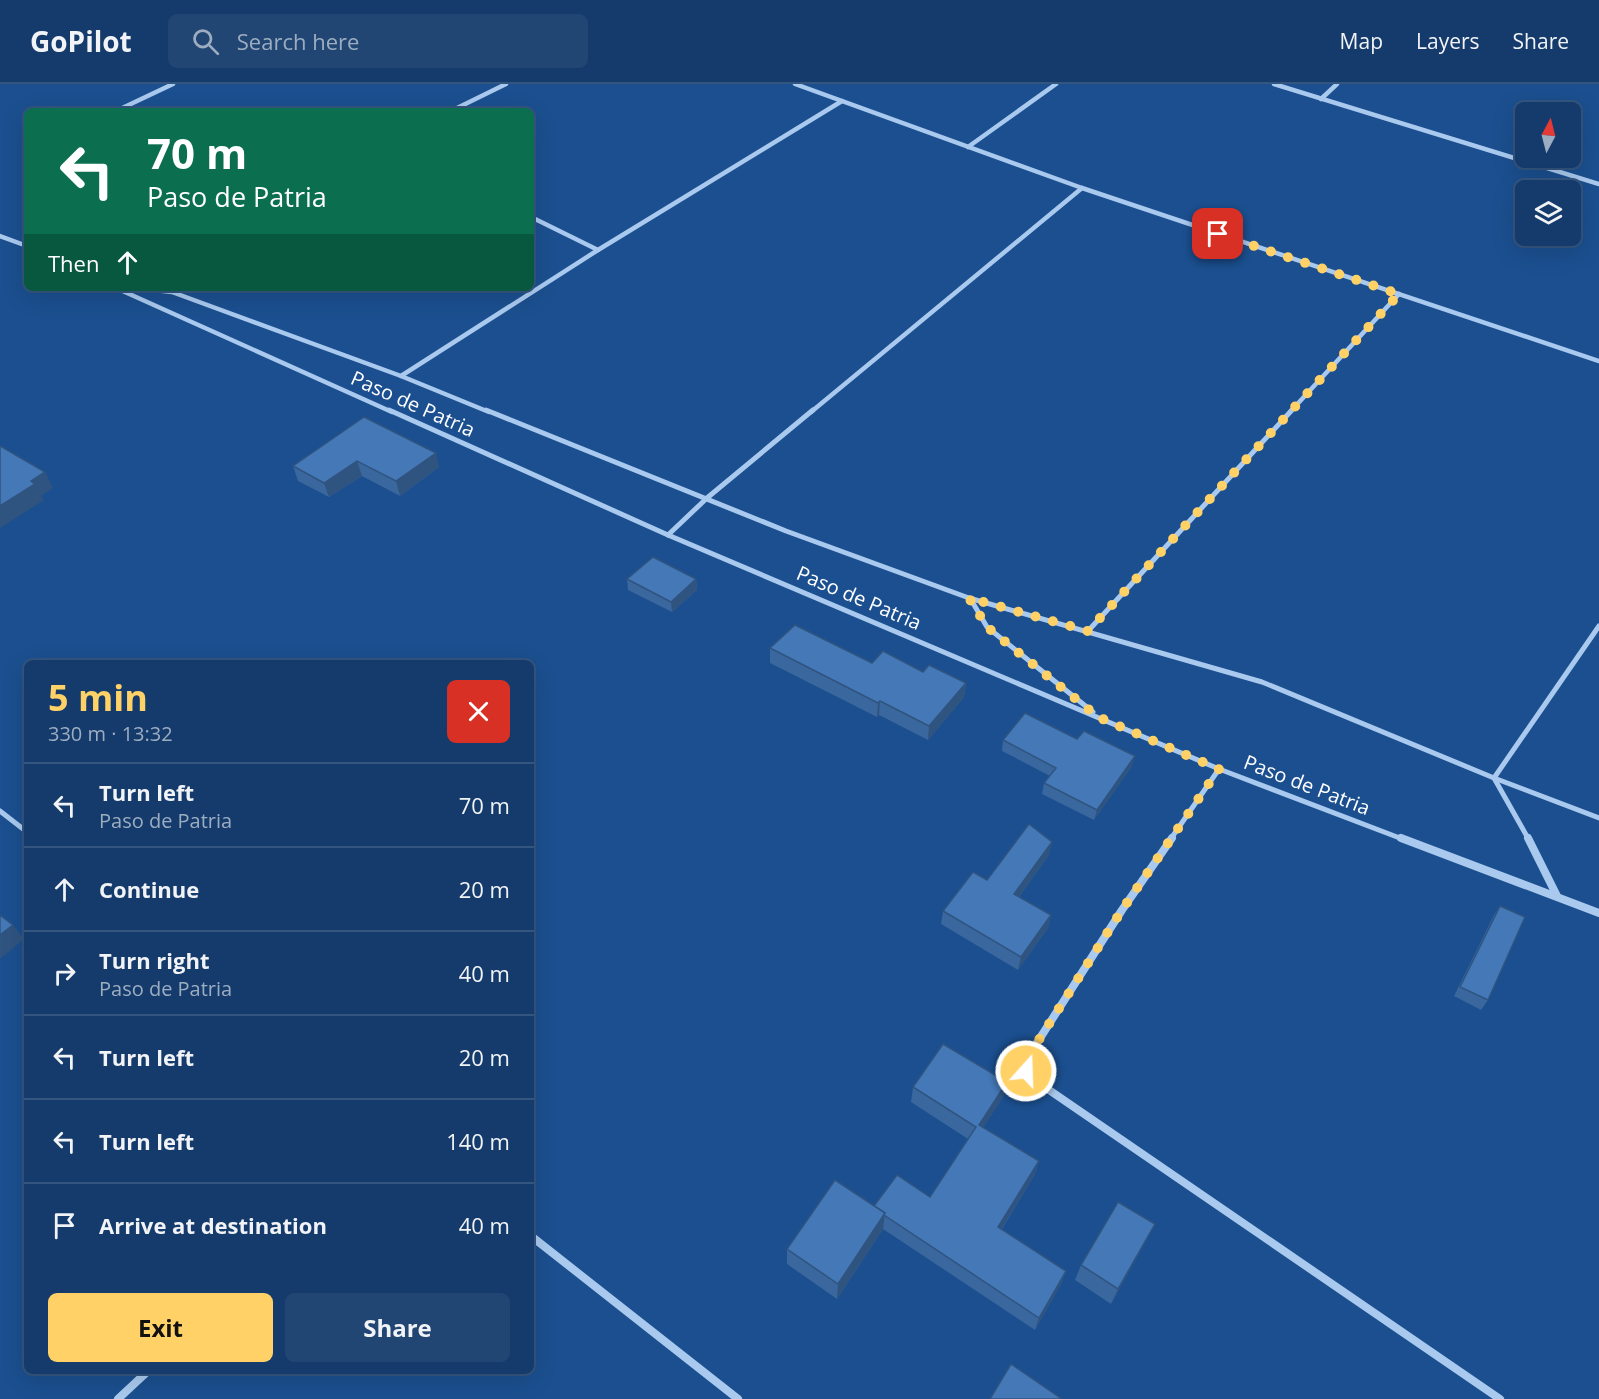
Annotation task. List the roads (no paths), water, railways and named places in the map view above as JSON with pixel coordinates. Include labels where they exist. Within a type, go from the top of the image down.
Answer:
[{"type":"street","points":[[122,108],[173,84]]},
{"type":"street","points":[[457,108],[506,84]]},
{"type":"street","points":[[795,84],[1082,188],[1599,361]]},
{"type":"street","points":[[968,147],[1056,84]]},
{"type":"street","points":[[1274,84],[1599,184]]},
{"type":"street","points":[[1321,99],[1337,84]]},
{"type":"street","points":[[534,291],[842,101]]},
{"type":"street","points":[[668,535],[706,498],[1082,188]]},
{"type":"street","points":[[534,218],[598,250]]},
{"type":"street","points":[[0,236],[24,245]]},
{"type":"street","name":"Paso de Patria","points":[[123,291],[668,535],[1219,769],[1599,913]]},
{"type":"street","name":"Paso de Patria","points":[[163,291],[172,292],[401,376],[786,531],[969,598],[1262,682],[1494,778],[1599,818]]},
{"type":"street","points":[[401,376],[534,291]]},
{"type":"street","points":[[1088,631],[1399,294]]},
{"type":"street","points":[[969,598],[987,627],[1098,717]]},
{"type":"street","points":[[1557,896],[1522,826],[1494,778],[1599,626]]},
{"type":"street","points":[[1219,769],[1102,940],[1026,1060],[1026,1071],[1033,1079],[1500,1399]]},
{"type":"street","points":[[0,811],[24,830]]},
{"type":"street","points":[[534,1238],[738,1399]]},
{"type":"street","points":[[118,1399],[145,1374]]}]
